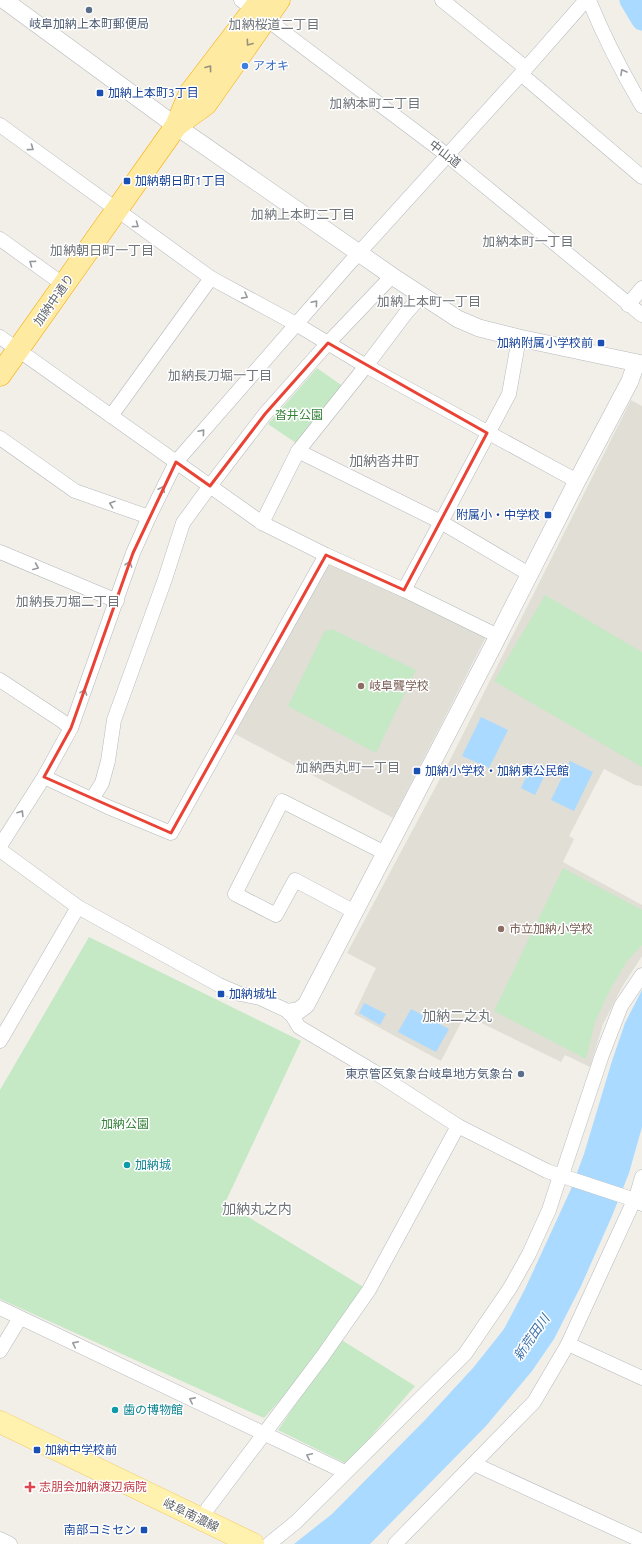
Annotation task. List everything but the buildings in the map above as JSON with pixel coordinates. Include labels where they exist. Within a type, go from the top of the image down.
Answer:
[{"type":"highway","name":"加納中通り","points":[[0,375],[176,126],[206,104],[256,7],[279,0]]},
{"type":"main road","name":"岐阜南濃線","points":[[0,1422],[253,1544]]},
{"type":"street","points":[[442,0],[642,176]]},
{"type":"street","points":[[0,846],[44,777],[71,728],[133,553],[176,462],[359,253],[587,0],[616,59],[642,106]]},
{"type":"street","points":[[0,850],[78,907],[219,985],[240,994],[260,998],[290,1012],[298,1011],[306,1005],[640,360],[519,338],[479,328],[458,320],[176,126],[14,3]]},
{"type":"street","name":"中山道","points":[[256,7],[447,155],[642,315]]},
{"type":"street","points":[[0,125],[211,278],[296,324],[366,366],[576,481]]},
{"type":"street","points":[[0,239],[64,285]]},
{"type":"street","points":[[92,799],[102,783],[108,760],[114,720],[165,579],[183,523],[265,414],[328,343],[392,276]]},
{"type":"street","points":[[111,416],[211,278]]},
{"type":"street","points":[[628,305],[642,288]]},
{"type":"street","points":[[262,523],[298,451],[421,296]]},
{"type":"street","points":[[0,337],[262,523],[326,555],[404,590],[498,636]]},
{"type":"street","points":[[404,590],[508,394],[519,338]]},
{"type":"street","points":[[0,438],[75,491],[149,517]]},
{"type":"street","points":[[298,451],[441,522],[529,574]]},
{"type":"street","points":[[0,552],[117,601]]},
{"type":"street","points":[[44,777],[171,833],[326,555]]},
{"type":"street","points":[[0,680],[71,728]]},
{"type":"street","points":[[355,912],[295,880],[276,915],[235,894],[282,801],[385,853]]},
{"type":"street","points":[[0,1041],[78,907]]},
{"type":"street","points":[[269,1544],[296,1522],[465,1354],[510,1288],[529,1254],[549,1210],[562,1177],[602,1056],[622,1006],[642,975]]},
{"type":"street","points":[[290,1012],[299,1027],[373,1071],[458,1126],[562,1177],[635,1201]]},
{"type":"street","points":[[201,1520],[208,1508],[322,1357],[369,1290],[458,1126]]},
{"type":"street","points":[[395,1544],[534,1402],[568,1344],[635,1201],[642,1178]]},
{"type":"street","points":[[0,1308],[345,1472]]},
{"type":"street","points":[[0,1351],[20,1318]]},
{"type":"street","points":[[568,1344],[642,1378]]},
{"type":"street","points":[[474,1464],[642,1541]]},
{"type":"street","points":[[0,1539],[10,1544]]},
{"type":"highlighted area","points":[[328,343],[487,433],[404,590],[326,555],[171,833],[44,777],[71,728],[133,553],[176,462],[210,486],[265,414]]},
{"type":"shaded area","points":[[631,400],[642,406],[642,786],[635,785],[604,769],[569,836],[574,839],[563,862],[642,905],[642,956],[622,987],[603,1024],[590,1067],[565,1055],[561,1062],[465,1015],[441,1061],[354,1014],[376,968],[347,953],[450,760]]},
{"type":"shaded area","name":"岐阜聾学校","points":[[331,562],[486,637],[393,818],[235,734],[325,564]]},
{"type":"green space","name":"沓井公園","points":[[317,368],[344,387],[299,445],[268,424]]},
{"type":"green space","points":[[545,595],[642,652],[642,767],[494,681]]},
{"type":"green space","points":[[332,629],[416,670],[376,753],[288,706],[324,632]]},
{"type":"green space","points":[[563,868],[642,910],[642,945],[627,961],[610,990],[595,1022],[586,1059],[494,1011]]},
{"type":"green space","name":"加納公園","points":[[89,937],[301,1041],[225,1203],[365,1288],[317,1358],[264,1418],[0,1299],[0,1090]]},
{"type":"green space","points":[[340,1339],[415,1386],[347,1464],[278,1430]]},
{"type":"water","points":[[481,717],[508,730],[489,768],[462,756]]},
{"type":"water","points":[[570,761],[593,772],[574,811],[551,800]]},
{"type":"water","points":[[532,764],[547,771],[535,795],[521,788]]},
{"type":"water","name":"新荒田川","points":[[642,990],[642,1127],[629,1173],[612,1216],[581,1286],[554,1339],[532,1371],[486,1426],[370,1544],[294,1544],[332,1514],[425,1420],[473,1368],[504,1329],[525,1289],[571,1189],[584,1154],[625,1023]]},
{"type":"water","points":[[364,1003],[386,1014],[380,1025],[359,1013]]},
{"type":"water","points":[[411,1009],[449,1029],[436,1052],[398,1032]]},
{"type":"waterway","points":[[630,0],[642,20]]},
{"type":"place","name":"岐阜加納上本町郵便局","points":[[89,10]]},
{"type":"place","name":"アオキ","points":[[245,66]]},
{"type":"place","name":"加納上本町3丁目","points":[[100,93]]},
{"type":"place","name":"加納朝日町1丁目","points":[[127,181]]},
{"type":"place","name":"加納附属小学校前","points":[[601,343]]},
{"type":"place","name":"附属小・中学校","points":[[548,515]]},
{"type":"place","name":"岐阜聾学校","points":[[361,686]]},
{"type":"place","name":"加納小学校・加納東公民館","points":[[417,771]]},
{"type":"place","name":"市立加納小学校","points":[[501,929]]},
{"type":"place","name":"加納城址","points":[[221,994]]},
{"type":"place","name":"東京管区気象台岐阜地方気象台","points":[[521,1074]]},
{"type":"place","name":"加納城","points":[[127,1165]]},
{"type":"place","name":"歯の博物館","points":[[115,1410]]},
{"type":"place","name":"加納中学校前","points":[[37,1450]]},
{"type":"place","name":"志朋会加納渡辺病院","points":[[30,1487]]},
{"type":"place","name":"南部コミセン","points":[[144,1530]]},
{"type":"district","name":"加納桜道二丁目","points":[[274,24]]},
{"type":"district","name":"加納本町二丁目","points":[[375,103]]},
{"type":"district","name":"加納上本町二丁目","points":[[303,214]]},
{"type":"district","name":"加納本町一丁目","points":[[528,241]]},
{"type":"district","name":"加納朝日町一丁目","points":[[102,250]]},
{"type":"district","name":"加納上本町一丁目","points":[[429,301]]},
{"type":"district","name":"加納長刀堀一丁目","points":[[220,375]]},
{"type":"district","name":"加納沓井町","points":[[384,461]]},
{"type":"district","name":"加納長刀堀二丁目","points":[[68,601]]},
{"type":"district","name":"加納西丸町一丁目","points":[[348,767]]},
{"type":"district","name":"加納二之丸","points":[[457,1016]]},
{"type":"district","name":"加納丸之内","points":[[257,1209]]}]
